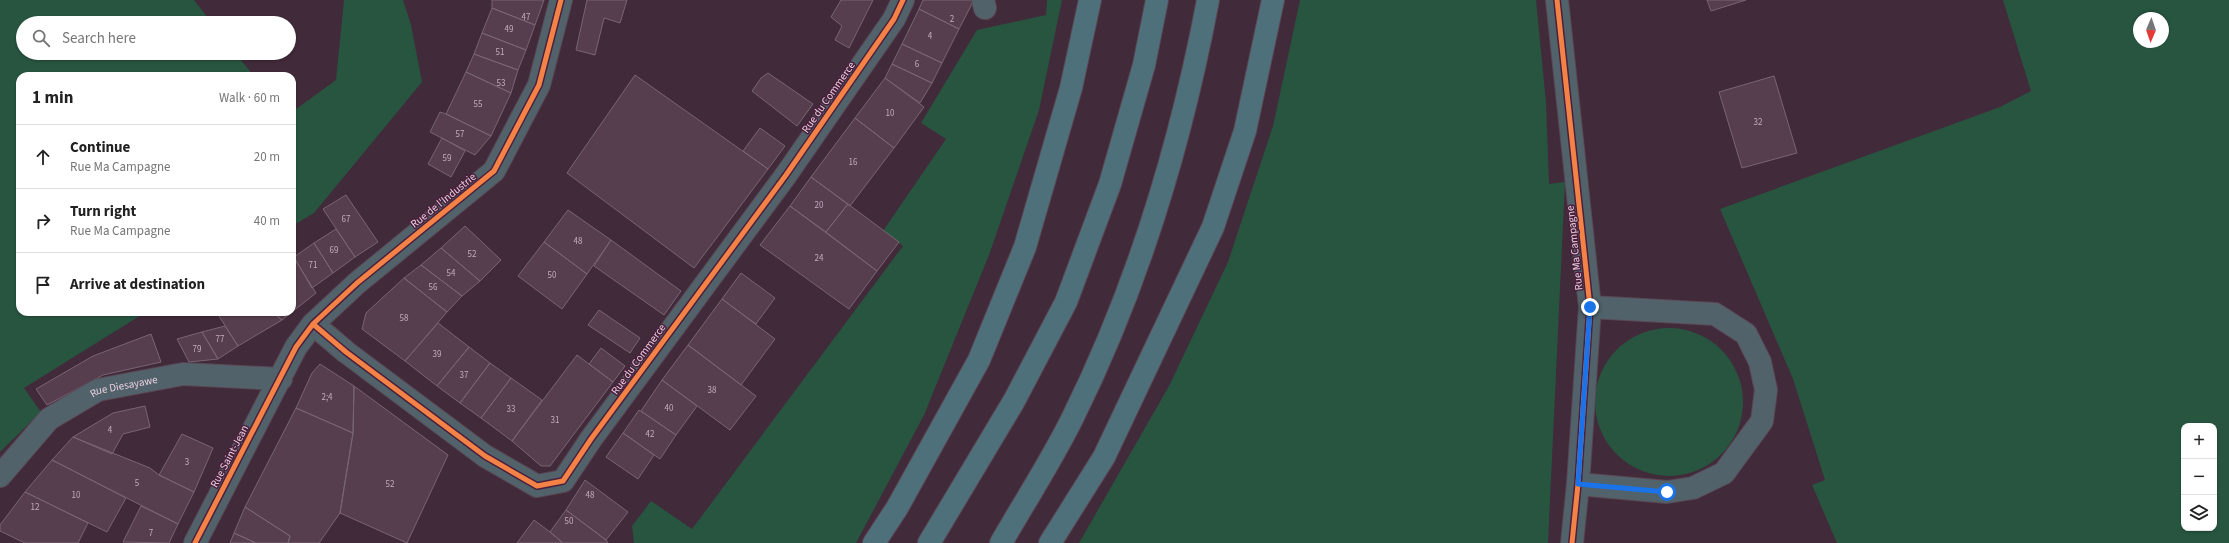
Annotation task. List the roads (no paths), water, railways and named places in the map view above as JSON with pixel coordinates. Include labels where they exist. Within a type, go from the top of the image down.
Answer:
[{"type":"highway","points":[[874,543],[897,508],[979,360],[1022,254],[1071,88],[1090,0]]},
{"type":"highway","points":[[929,543],[1014,401],[1066,302],[1110,184],[1144,65],[1157,0]]},
{"type":"highway","points":[[1001,543],[1073,417],[1118,316],[1159,200],[1196,65],[1208,0]]},
{"type":"highway","points":[[1050,543],[1104,457],[1213,227],[1245,131],[1273,0]]},
{"type":"street","name":"Rue de l'Industrie","points":[[281,379],[296,347],[313,324],[357,283],[494,171],[539,84],[561,0]]},
{"type":"street","name":"Rue du Commerce","points":[[313,324],[346,352],[484,456],[537,486],[563,482],[591,439],[786,175],[894,19],[903,0]]},
{"type":"street","name":"Rue Ma Campagne","points":[[1558,0],[1590,307],[1578,484],[1572,543]]},
{"type":"street","points":[[1578,484],[1667,492],[1694,488],[1724,474],[1762,421],[1766,390],[1760,362],[1746,334],[1715,314],[1590,307]]},
{"type":"street","name":"Rue Diesayawe","points":[[0,476],[49,419],[98,390],[183,374],[281,379]]},
{"type":"street","name":"Rue Saint-Jean","points":[[195,543],[281,379]]}]
